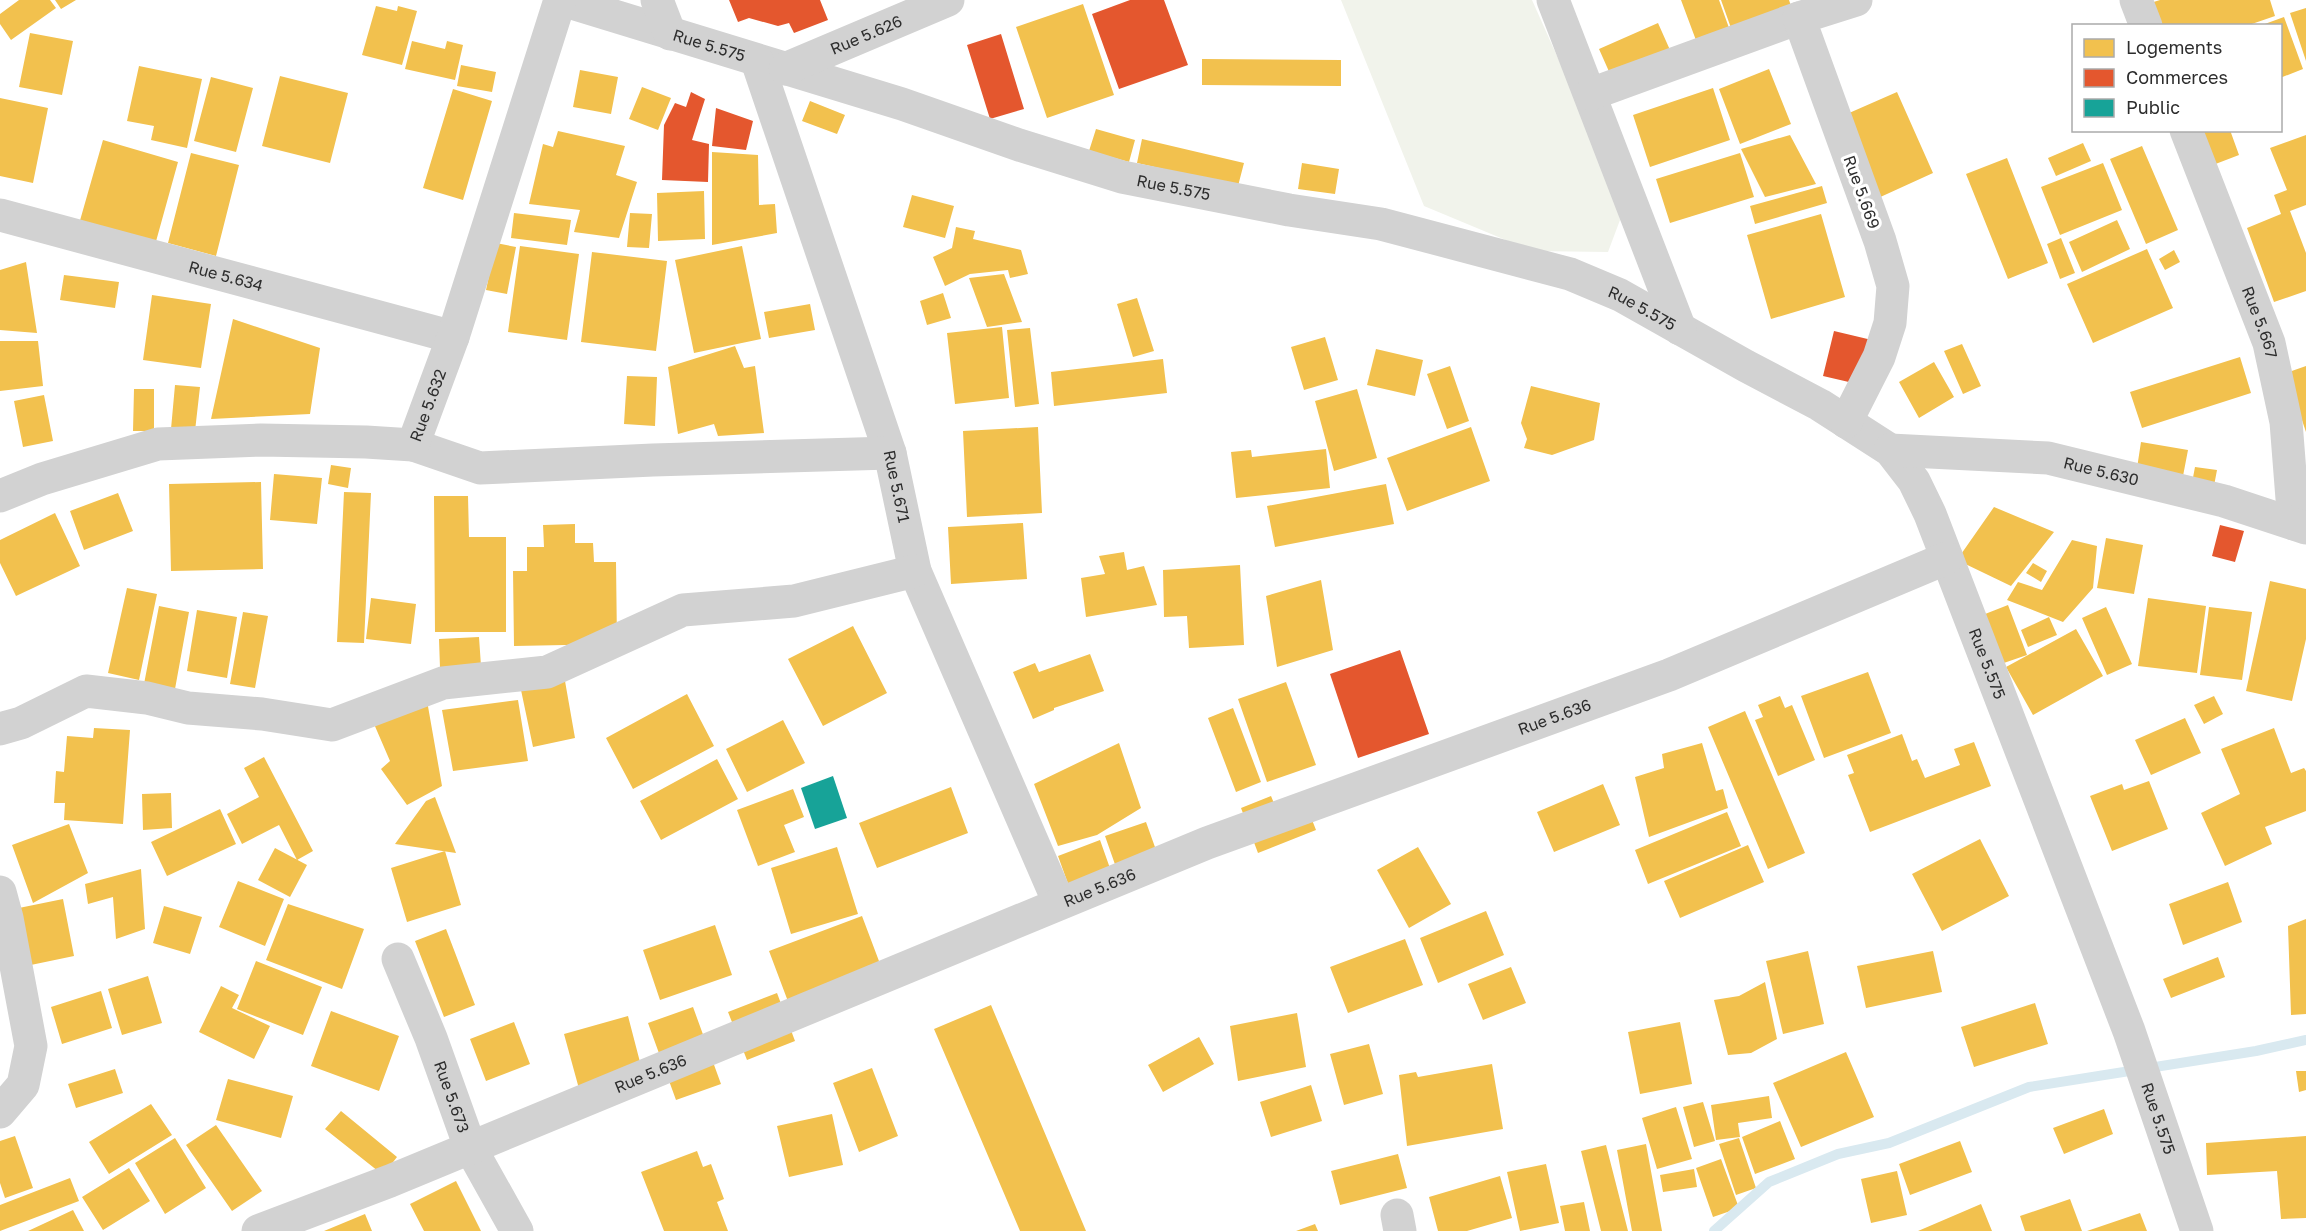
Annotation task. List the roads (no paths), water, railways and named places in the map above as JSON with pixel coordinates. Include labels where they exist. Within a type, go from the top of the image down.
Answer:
[{"type":"street","name":"Rue 5.575","points":[[561,0],[902,104],[1018,146],[1122,177],[1289,210],[1381,224],[1570,274],[1620,295],[1820,405],[1890,450],[1914,481],[1930,514],[2129,1031],[2197,1231]]},
{"type":"street","name":"Rue 5.632","points":[[0,496],[42,479],[158,444],[261,440],[413,445],[453,337],[561,0]]},
{"type":"street","points":[[657,0],[670,34]]},
{"type":"street","name":"Rue 5.626","points":[[771,65],[948,0]]},
{"type":"street","points":[[1553,0],[1680,328]]},
{"type":"street","points":[[1591,94],[1799,18],[1856,0]]},
{"type":"street","points":[[2136,0],[2145,24]]},
{"type":"street","name":"Rue 5.669","points":[[1799,18],[1880,241],[1893,286],[1890,323],[1879,357],[1846,422]]},
{"type":"street","name":"Rue 5.671","points":[[771,65],[890,453],[915,572],[1059,903]]},
{"type":"street","name":"Rue 5.667","points":[[2187,132],[2269,343],[2286,422],[2300,526]]},
{"type":"street","name":"Rue 5.634","points":[[0,215],[453,337]]},
{"type":"street","points":[[413,445],[480,468],[890,453]]},
{"type":"street","name":"Rue 5.630","points":[[1890,450],[2048,458],[2224,501],[2300,526]]},
{"type":"street","name":"Rue 5.636","points":[[258,1231],[390,1181],[1207,843],[1669,675],[1947,558]]},
{"type":"street","points":[[0,729],[21,723],[86,691],[147,698],[188,708],[262,714],[332,725],[443,683],[547,672],[683,610],[794,601],[915,572]]},
{"type":"street","points":[[0,892],[31,1046],[23,1085],[0,1112]]},
{"type":"street","name":"Rue 5.673","points":[[398,959],[431,1038],[470,1147],[517,1231]]},
{"type":"waterway","points":[[1714,1231],[1769,1182],[1838,1154],[1889,1143],[2029,1087],[2256,1051],[2306,1040]]}]
